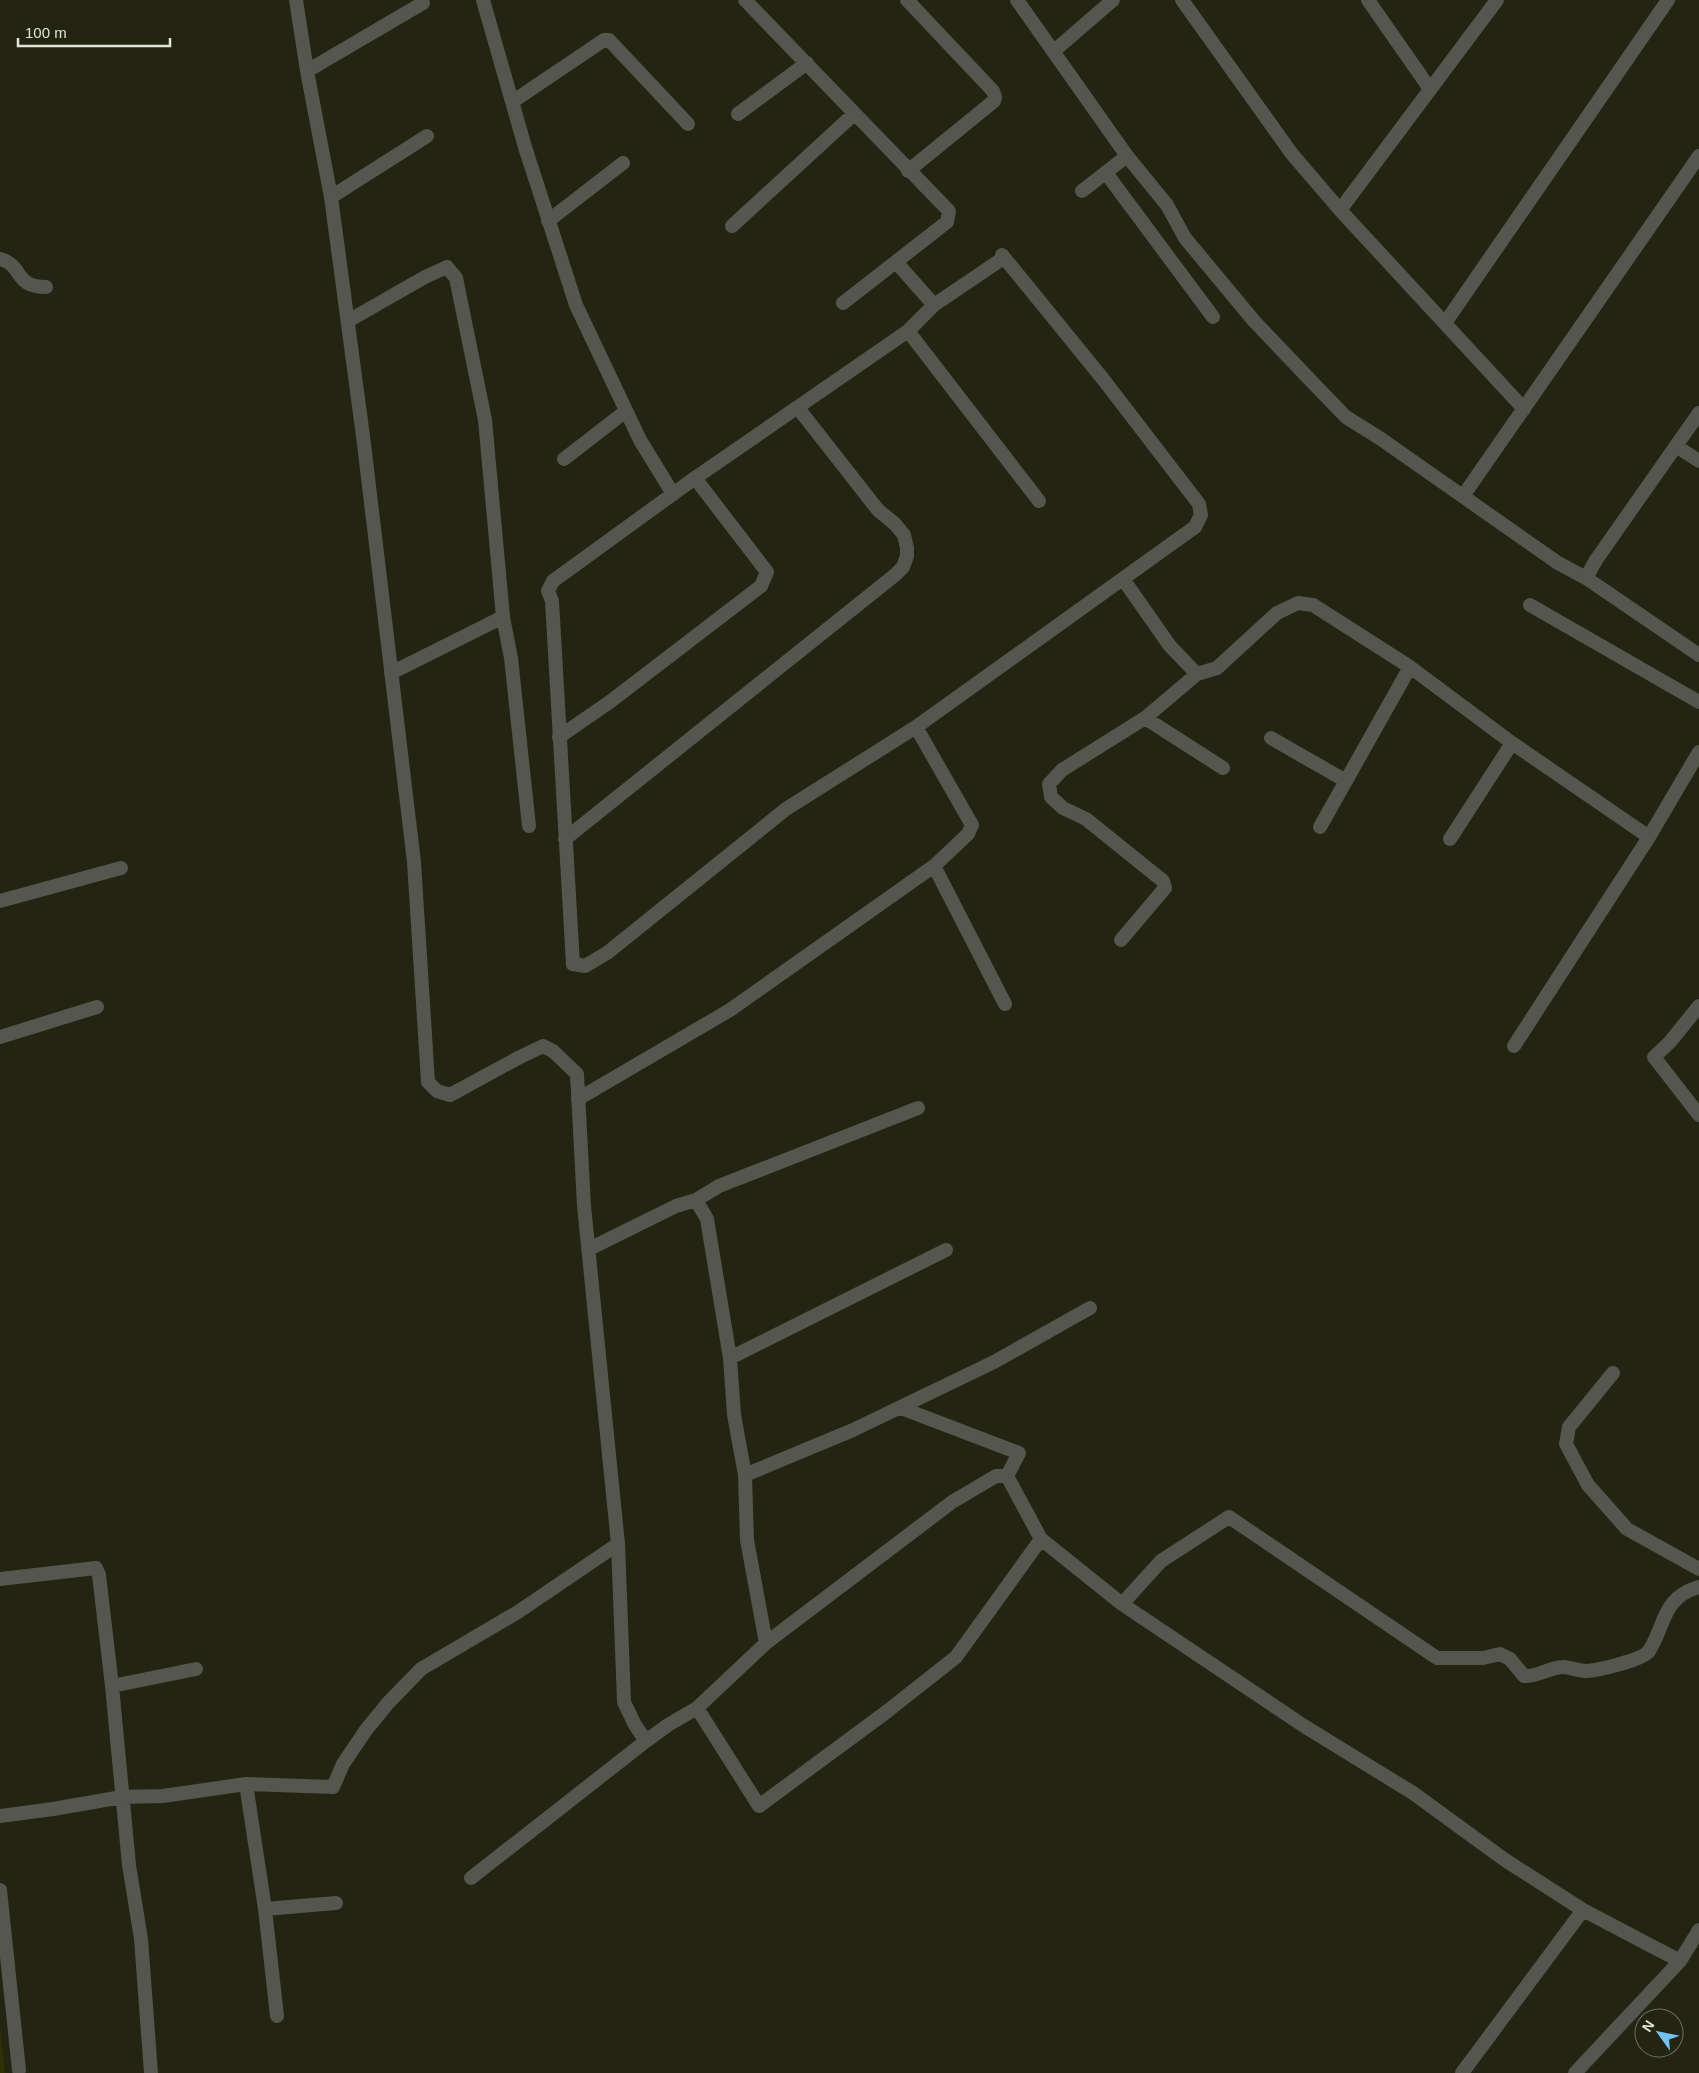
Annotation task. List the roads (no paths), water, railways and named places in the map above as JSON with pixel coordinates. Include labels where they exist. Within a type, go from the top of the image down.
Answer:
[{"type":"street","points":[[296,0],[307,71],[331,198],[391,673],[414,862],[428,1082],[437,1091],[450,1095],[543,1046],[553,1051],[577,1074],[584,1206],[609,1472],[618,1544],[624,1702],[635,1725],[646,1741]]},
{"type":"street","points":[[483,0],[548,221],[576,305],[640,440],[673,494]]},
{"type":"street","points":[[746,0],[949,211],[947,222],[843,303]]},
{"type":"street","points":[[907,0],[993,91],[995,97],[994,101],[908,170]]},
{"type":"street","points":[[1017,0],[1127,156],[1166,205],[1185,238],[1213,274],[1254,321],[1346,417],[1558,563],[1586,578],[1699,655]]},
{"type":"street","points":[[1054,51],[1113,0]]},
{"type":"street","points":[[1182,0],[1292,154],[1340,210],[1524,409]]},
{"type":"street","points":[[1368,0],[1430,89]]},
{"type":"street","points":[[1340,210],[1497,0]]},
{"type":"street","points":[[1445,323],[1668,0]]},
{"type":"street","points":[[307,71],[423,3]]},
{"type":"street","points":[[512,102],[604,40],[609,40],[688,124]]},
{"type":"street","points":[[738,114],[807,63]]},
{"type":"street","points":[[732,226],[854,114]]},
{"type":"street","points":[[331,198],[427,136]]},
{"type":"street","points":[[1082,191],[1127,156]]},
{"type":"street","points":[[1463,496],[1699,156]]},
{"type":"street","points":[[548,221],[623,163]]},
{"type":"street","points":[[1106,173],[1213,317]]},
{"type":"street","points":[[1002,255],[1006,257],[1199,504],[1201,515],[1195,527],[916,727],[786,809],[608,953],[585,966],[573,964],[552,601],[548,591],[553,581],[695,478],[908,331],[934,306],[1002,259],[1002,255]]},
{"type":"street","points":[[0,259],[9,262],[27,284],[36,287],[46,287]]},
{"type":"street","points":[[896,262],[934,306]]},
{"type":"street","points":[[348,321],[447,266],[456,278],[485,420],[503,617],[511,658],[528,826]]},
{"type":"street","points":[[908,331],[1039,501]]},
{"type":"street","points":[[566,839],[895,575],[903,566],[907,548],[904,535],[895,524],[878,510],[798,408]]},
{"type":"street","points":[[564,459],[626,411]]},
{"type":"street","points":[[1586,578],[1596,560],[1699,413]]},
{"type":"street","points":[[1676,446],[1699,461]]},
{"type":"street","points":[[559,737],[611,701],[761,586],[767,572],[695,478]]},
{"type":"street","points":[[1123,579],[1170,646],[1197,674]]},
{"type":"street","points":[[1121,940],[1165,888],[1163,881],[1086,819],[1063,808],[1051,797],[1049,784],[1062,770],[1144,718],[1197,674],[1216,668],[1278,613],[1298,603],[1313,606],[1410,668],[1512,743],[1649,837]]},
{"type":"street","points":[[1530,605],[1699,702]]},
{"type":"street","points":[[391,673],[503,617]]},
{"type":"street","points":[[1320,828],[1410,668]]},
{"type":"street","points":[[1144,718],[1223,768]]},
{"type":"street","points":[[578,1099],[730,1010],[934,866],[968,834],[972,825],[916,727]]},
{"type":"street","points":[[1271,738],[1346,781]]},
{"type":"street","points":[[1450,839],[1512,743]]},
{"type":"street","points":[[1514,1046],[1649,837],[1699,752]]},
{"type":"street","points":[[934,866],[1005,1004]]},
{"type":"street","points":[[0,901],[121,868]]},
{"type":"street","points":[[1699,1006],[1670,1042],[1654,1057],[1699,1115]]},
{"type":"street","points":[[0,1037],[97,1007]]},
{"type":"street","points":[[589,1249],[676,1206],[696,1200],[718,1186],[918,1108]]},
{"type":"street","points":[[696,1200],[706,1219],[730,1358],[734,1416],[745,1475],[746,1540],[766,1643]]},
{"type":"street","points":[[730,1358],[946,1250]]},
{"type":"street","points":[[745,1475],[853,1430],[900,1408],[994,1362],[1090,1308]]},
{"type":"street","points":[[1613,1373],[1569,1428],[1566,1444],[1588,1484],[1626,1529],[1699,1569]]},
{"type":"street","points":[[900,1408],[1019,1453],[1007,1476]]},
{"type":"street","points":[[471,1878],[646,1741],[697,1708],[766,1643],[952,1502],[996,1476],[1007,1476]]},
{"type":"street","points":[[1007,1476],[1041,1539],[1122,1604],[1304,1726],[1413,1793],[1505,1860],[1583,1910],[1680,1962]]},
{"type":"street","points":[[1122,1604],[1162,1561],[1229,1517],[1437,1658],[1483,1658],[1500,1654],[1510,1659],[1524,1676],[1534,1677],[1543,1671],[1564,1668],[1586,1671],[1604,1668],[1643,1656],[1648,1652],[1663,1616],[1673,1602],[1690,1589],[1699,1587]]},
{"type":"street","points":[[697,1708],[759,1806],[885,1714],[956,1657],[1041,1539]]},
{"type":"street","points":[[0,1816],[122,1797],[163,1796],[246,1784],[332,1786],[343,1764],[366,1730],[388,1703],[421,1669],[518,1612],[618,1544]]},
{"type":"street","points":[[0,1579],[96,1568],[99,1575],[129,1864],[141,1939],[151,2073]]},
{"type":"street","points":[[112,1686],[196,1669]]},
{"type":"street","points":[[246,1784],[265,1909],[276,2016]]},
{"type":"street","points":[[0,1890],[19,2070]]},
{"type":"street","points":[[265,1909],[336,1904]]},
{"type":"street","points":[[1462,2073],[1583,1910]]},
{"type":"street","points":[[1575,2073],[1680,1962],[1699,1930]]}]
